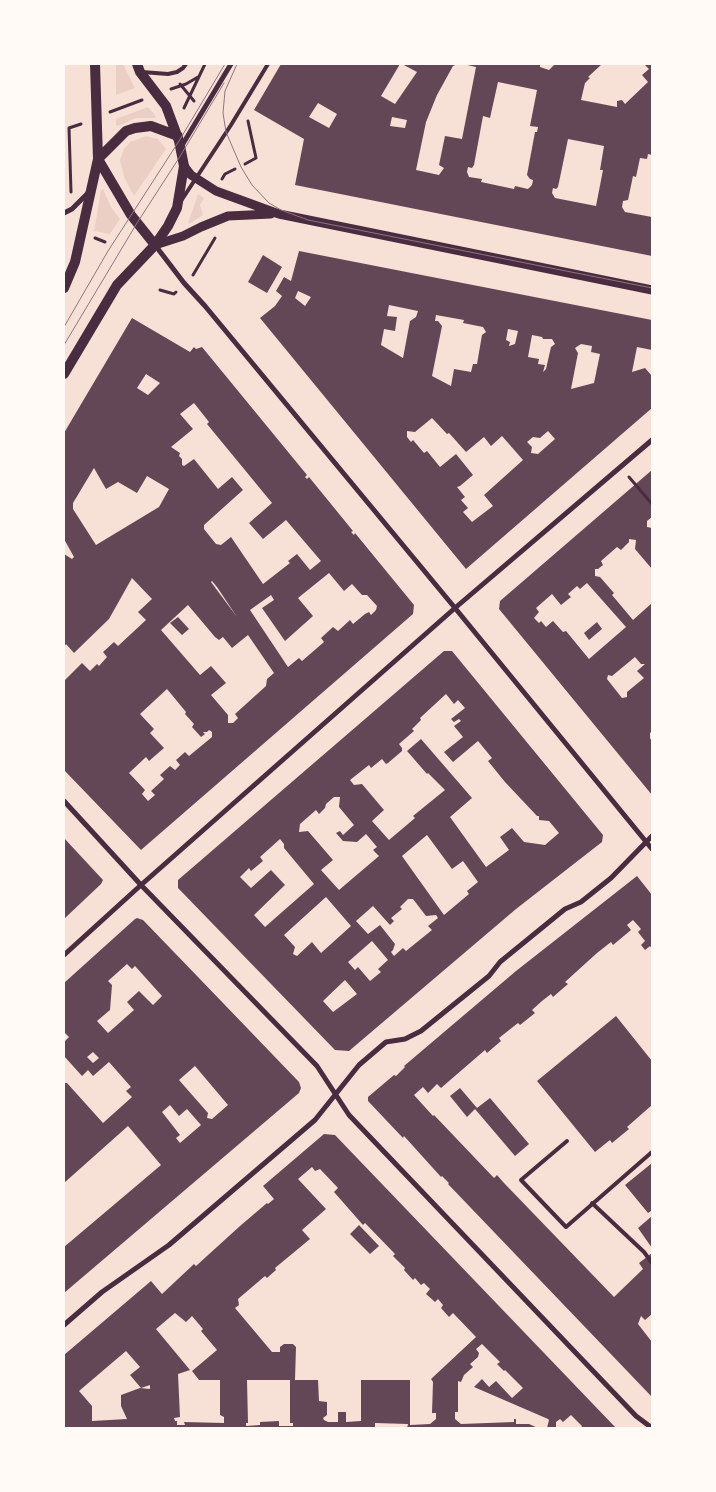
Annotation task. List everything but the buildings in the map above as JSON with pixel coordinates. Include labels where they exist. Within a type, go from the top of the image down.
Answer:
[{"type":"main road","points":[[64,288],[75,262],[98,159],[95,64]]},
{"type":"main road","points":[[64,374],[117,285],[155,245],[168,226],[176,208],[184,166],[178,136],[166,106],[139,68]]},
{"type":"main road","points":[[98,159],[126,131],[135,128],[151,126],[178,136]]},
{"type":"main road","points":[[98,159],[127,209],[155,245]]},
{"type":"street","points":[[180,147],[231,64]]},
{"type":"street","points":[[184,166],[196,179],[227,197],[279,214],[652,290]]},
{"type":"street","points":[[64,213],[72,209],[90,190]]},
{"type":"street","points":[[279,214],[235,215],[212,222],[183,236],[155,245],[184,284],[205,306],[652,849]]},
{"type":"street","points":[[64,955],[455,608],[652,440]]},
{"type":"street","points":[[64,801],[141,885],[317,1066],[349,1115],[636,1416],[652,1428]]},
{"type":"street","points":[[64,1325],[102,1292],[169,1245],[316,1120],[359,1065],[386,1042],[404,1039],[420,1031],[489,976],[500,962],[565,909],[581,902],[611,878],[652,836]]},
{"type":"lane","points":[[139,68],[168,74],[177,72],[186,64]]},
{"type":"lane","points":[[176,208],[268,64]]},
{"type":"lane","points":[[567,1141],[522,1180],[566,1227],[652,1152]]},
{"type":"lane","points":[[592,1203],[644,1252],[652,1263]]},
{"type":"path","points":[[184,106],[205,64]]},
{"type":"path","points":[[176,80],[198,106]]},
{"type":"path","points":[[116,110],[144,100]]},
{"type":"path","points":[[244,104],[256,158],[246,164]]},
{"type":"path","points":[[70,173],[69,128],[78,125]]},
{"type":"path","points":[[221,180],[225,174],[235,170]]},
{"type":"path","points":[[160,290],[174,294],[194,274],[218,233]]},
{"type":"path","points":[[92,238],[105,242]]},
{"type":"path","points":[[620,467],[652,504]]},
{"type":"shaded area","points":[[116,64],[123,64],[135,88],[116,95]]},
{"type":"shaded area","points":[[148,107],[156,116],[155,118],[136,118],[118,126],[116,125],[116,119]]},
{"type":"shaded area","points":[[146,136],[158,139],[166,149],[134,196],[124,177],[120,160],[124,149],[130,142]]},
{"type":"shaded area","points":[[103,189],[111,207],[120,219],[110,234],[94,231],[101,190]]},
{"type":"shaded area","points":[[198,194],[204,198],[200,205],[203,215],[189,224],[188,223]]},
{"type":"tram line","points":[[64,327],[108,251],[179,141],[225,64]]},
{"type":"tram line","points":[[237,64],[225,91],[223,113],[226,132],[241,167],[252,185],[269,203],[281,210],[308,220],[652,288]]},
{"type":"tram line","points":[[64,345],[224,83]]}]
